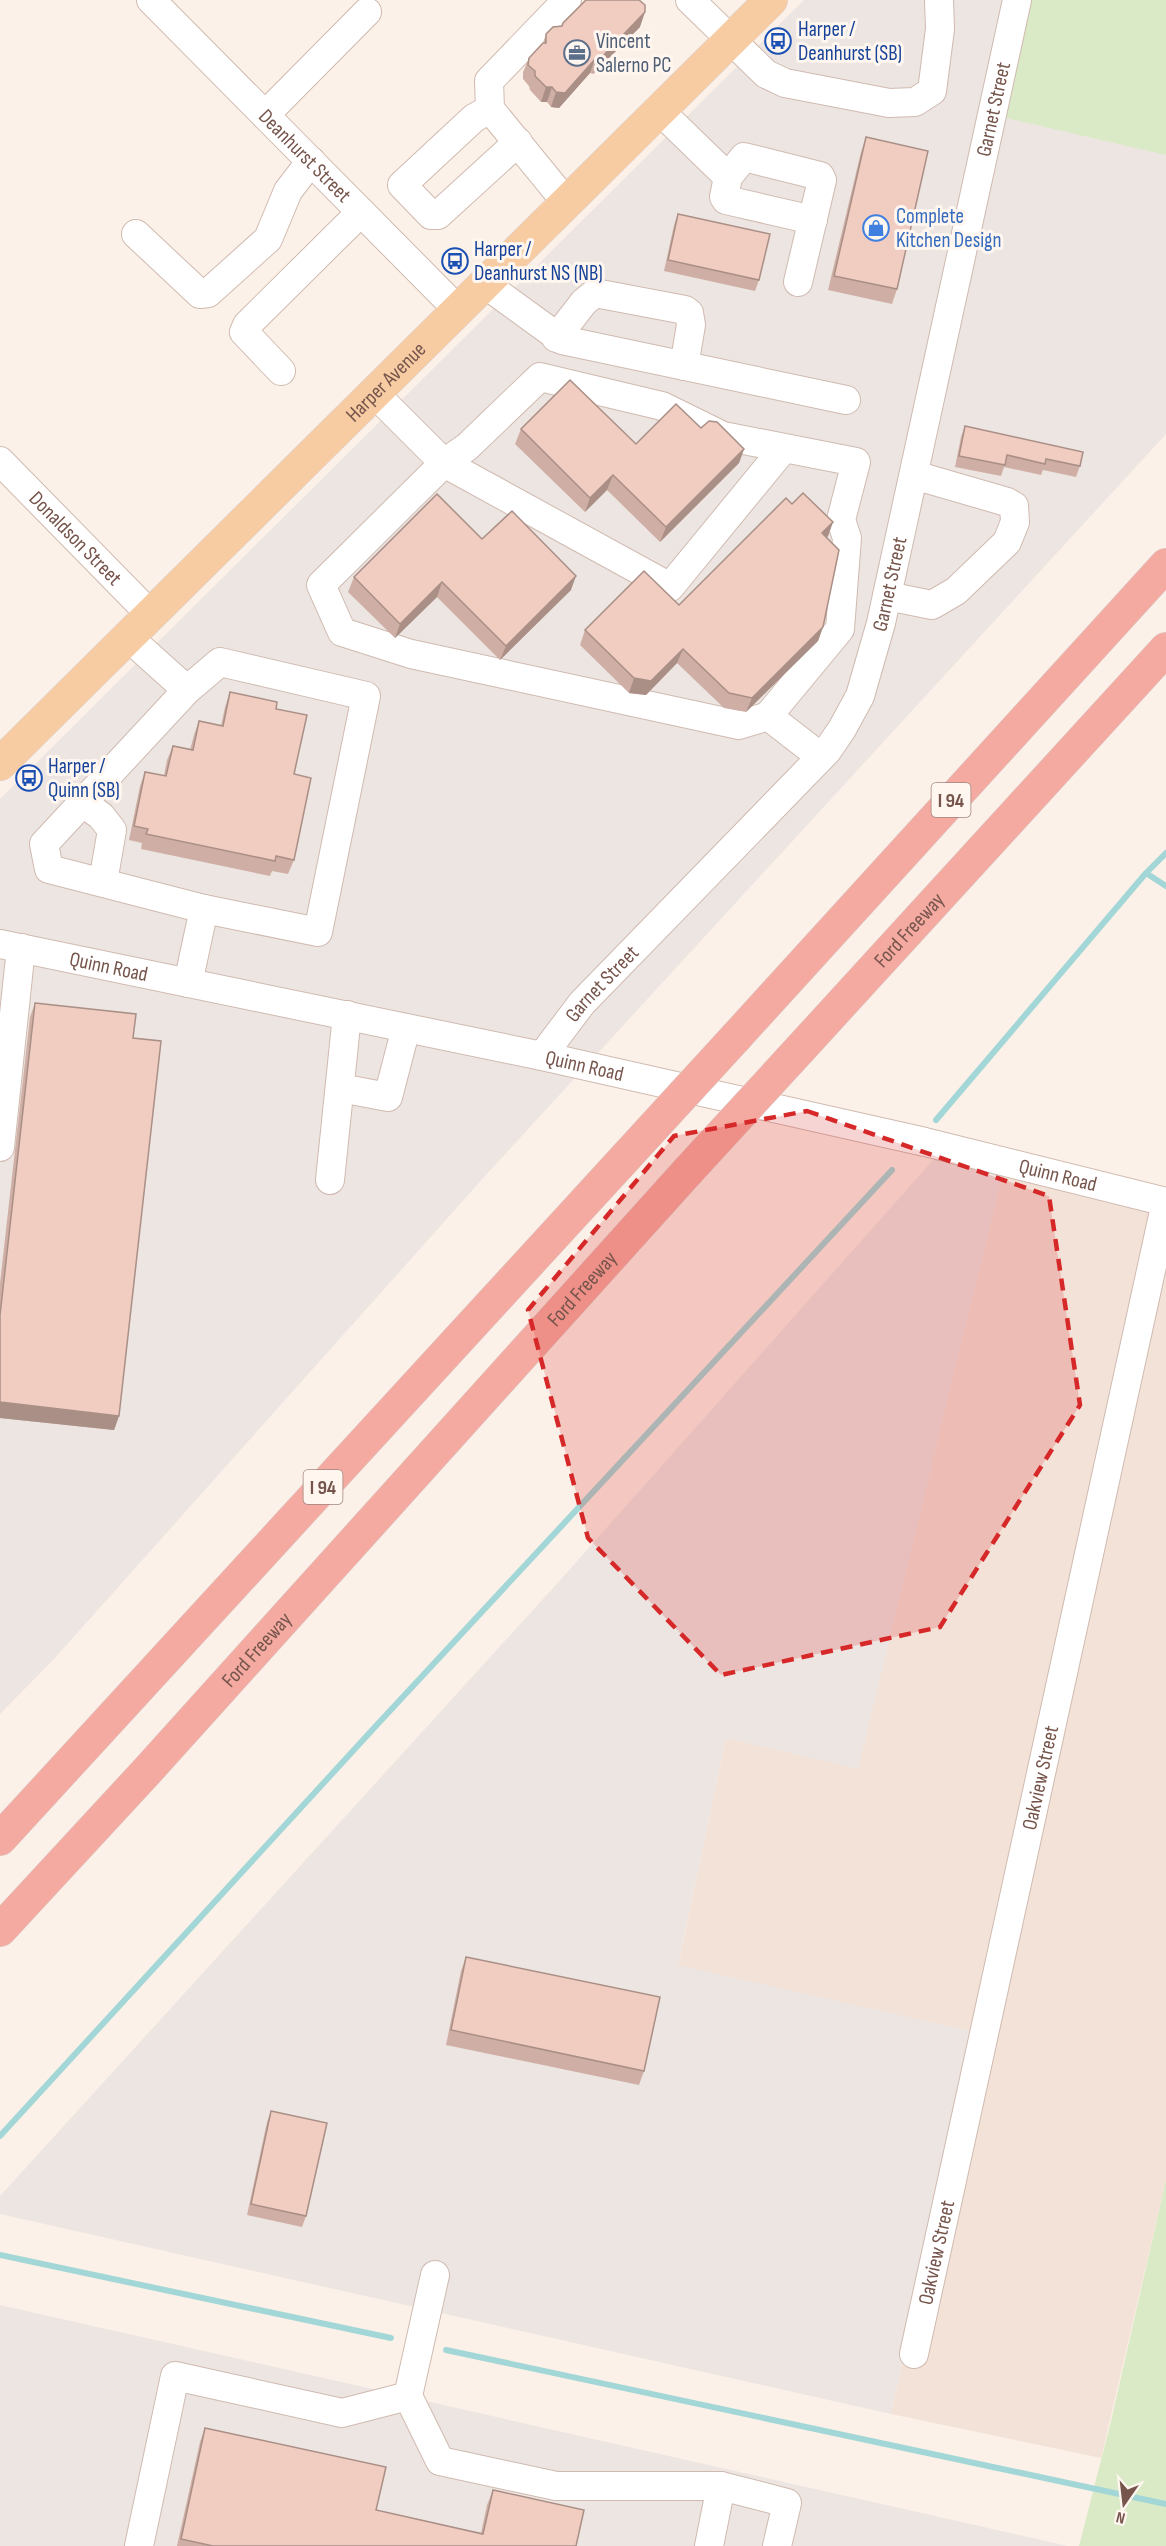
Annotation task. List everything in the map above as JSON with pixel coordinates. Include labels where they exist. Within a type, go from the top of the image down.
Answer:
[{"type":"highway","name":"I 94","points":[[0,1839],[1166,565]]},
{"type":"highway","name":"Ford Freeway","points":[[3,1928],[688,1171],[1166,648]]},
{"type":"main road","name":"Harper Avenue","points":[[0,764],[771,0]]},
{"type":"street","name":"Deanhurst Street","points":[[151,0],[458,310]]},
{"type":"street","points":[[566,202],[490,109],[489,81],[567,0]]},
{"type":"street","points":[[690,0],[766,74],[784,83],[889,103],[915,102],[932,92],[940,29],[939,0]]},
{"type":"street","name":"Garnet Street","points":[[542,1056],[582,1003],[821,757],[842,729],[860,696],[887,596],[1017,0]]},
{"type":"street","points":[[265,115],[367,12]]},
{"type":"street","points":[[490,109],[474,118],[402,185],[430,215],[438,214],[518,142]]},
{"type":"street","points":[[660,111],[728,177]]},
{"type":"street","points":[[798,282],[813,220],[822,180],[818,174],[744,157],[728,177],[724,197],[726,200],[813,220]]},
{"type":"street","points":[[136,234],[200,294],[208,293],[268,239],[288,191],[311,161]]},
{"type":"street","points":[[281,371],[244,332],[247,325],[361,212]]},
{"type":"street","points":[[485,284],[556,338],[846,400]]},
{"type":"street","points":[[556,338],[584,302],[595,293],[685,310],[691,318],[691,324],[684,366]]},
{"type":"street","points":[[540,377],[662,406],[723,436],[784,448],[856,462],[841,520],[847,538],[840,629],[768,716],[739,725],[411,654],[342,632],[321,585],[444,463],[467,447],[540,377]]},
{"type":"street","points":[[374,393],[444,463],[670,587],[784,448]]},
{"type":"street","name":"Donaldson Street","points":[[0,461],[139,626],[187,690]]},
{"type":"street","points":[[887,596],[932,605],[956,591],[1007,542],[1015,522],[1014,506],[1007,502],[914,475]]},
{"type":"street","points":[[220,662],[366,696],[318,932],[204,909],[49,869],[45,844],[83,803],[187,690],[220,662]]},
{"type":"street","points":[[768,716],[821,757]]},
{"type":"street","points":[[83,803],[101,816],[112,830],[103,882]]},
{"type":"street","points":[[188,983],[204,909]]},
{"type":"street","points":[[0,1147],[10,946]]},
{"type":"street","name":"Quinn Road","points":[[10,946],[542,1056],[925,1142],[1166,1202]]},
{"type":"street","points":[[330,1180],[347,1016]]},
{"type":"street","points":[[340,1088],[388,1097],[406,1028]]},
{"type":"street","name":"Oakview Street","points":[[914,2354],[1166,1202]]},
{"type":"street","points":[[435,2275],[408,2396],[440,2461],[556,2486],[721,2486],[787,2503],[777,2546]]},
{"type":"street","points":[[139,2546],[175,2376],[342,2413],[408,2396]]},
{"type":"street","points":[[710,2546],[721,2486]]},
{"type":"highlighted area","points":[[807,1111],[1049,1196],[1080,1405],[940,1627],[721,1675],[588,1538],[528,1310],[674,1136]]},
{"type":"shaded area","points":[[804,0],[1166,0],[1166,434],[485,1176],[54,1659],[0,1714],[0,799]]},
{"type":"shaded area","points":[[934,1159],[1003,1172],[858,1769],[726,1738],[678,1965],[975,2032],[891,2414],[0,2214],[0,2196],[554,1587]]},
{"type":"shaded area","points":[[1003,1172],[1166,1210],[1166,2180],[1101,2458],[891,2414],[975,2032],[678,1966],[726,1738],[858,1768]]},
{"type":"shaded area","points":[[0,2305],[1068,2546],[0,2546]]},
{"type":"green space","points":[[1031,0],[1166,0],[1166,155],[1006,118]]},
{"type":"green space","points":[[1166,2180],[1166,2546],[1079,2546],[1111,2421]]},
{"type":"building","name":"Vincent Salerno PC","points":[[586,0],[639,0],[645,5],[645,12],[599,60],[595,59],[565,93],[556,92],[552,87],[546,87],[535,76],[535,71],[528,65],[529,58],[543,43],[546,43],[546,34],[553,27],[562,26]]},
{"type":"building","name":"Complete Kitchen Design","points":[[866,137],[928,151],[897,289],[834,276]]},
{"type":"building","points":[[678,214],[770,234],[759,280],[668,260]]},
{"type":"building","points":[[570,380],[636,444],[676,404],[701,428],[709,421],[717,422],[744,449],[666,527],[613,475],[590,498],[521,429]]},
{"type":"building","points":[[965,426],[1083,452],[1080,466],[1046,459],[1045,464],[1007,455],[1005,465],[959,456]]},
{"type":"building","points":[[803,493],[833,522],[822,533],[839,550],[823,627],[752,698],[729,693],[683,649],[651,681],[634,678],[585,630],[644,571],[679,605],[786,498],[792,504]]},
{"type":"building","points":[[437,494],[482,539],[512,511],[576,576],[506,646],[442,582],[400,624],[354,577]]},
{"type":"building","points":[[230,692],[277,702],[276,709],[307,715],[294,774],[311,778],[294,860],[276,856],[275,861],[146,834],[148,829],[134,826],[145,772],[166,776],[173,746],[193,750],[199,721],[223,726]]},
{"type":"building","points":[[35,1003],[136,1014],[133,1038],[161,1041],[119,1416],[0,1402],[0,1315]]},
{"type":"building","points":[[466,1957],[660,1997],[644,2071],[451,2030]]},
{"type":"building","points":[[271,2111],[327,2123],[306,2216],[251,2204]]},
{"type":"building","points":[[205,2428],[386,2467],[376,2510],[483,2534],[493,2490],[584,2510],[576,2546],[213,2546],[181,2539]]},
{"type":"waterway","points":[[936,1120],[1146,873],[1166,853]]},
{"type":"waterway","points":[[1146,873],[1166,886]]},
{"type":"waterway","points":[[0,2136],[374,1728],[892,1170]]},
{"type":"waterway","points":[[0,2255],[391,2338]]},
{"type":"waterway","points":[[446,2350],[1166,2504]]},
{"type":"place","name":"Harper / Deanhurst (SB)","points":[[778,41]]},
{"type":"place","name":"Vincent Salerno PC","points":[[577,53]]},
{"type":"place","name":"Complete Kitchen Design","points":[[876,228]]},
{"type":"place","name":"Harper / Deanhurst NS (NB)","points":[[455,261]]},
{"type":"place","name":"Harper / Quinn (SB)","points":[[29,778]]}]
